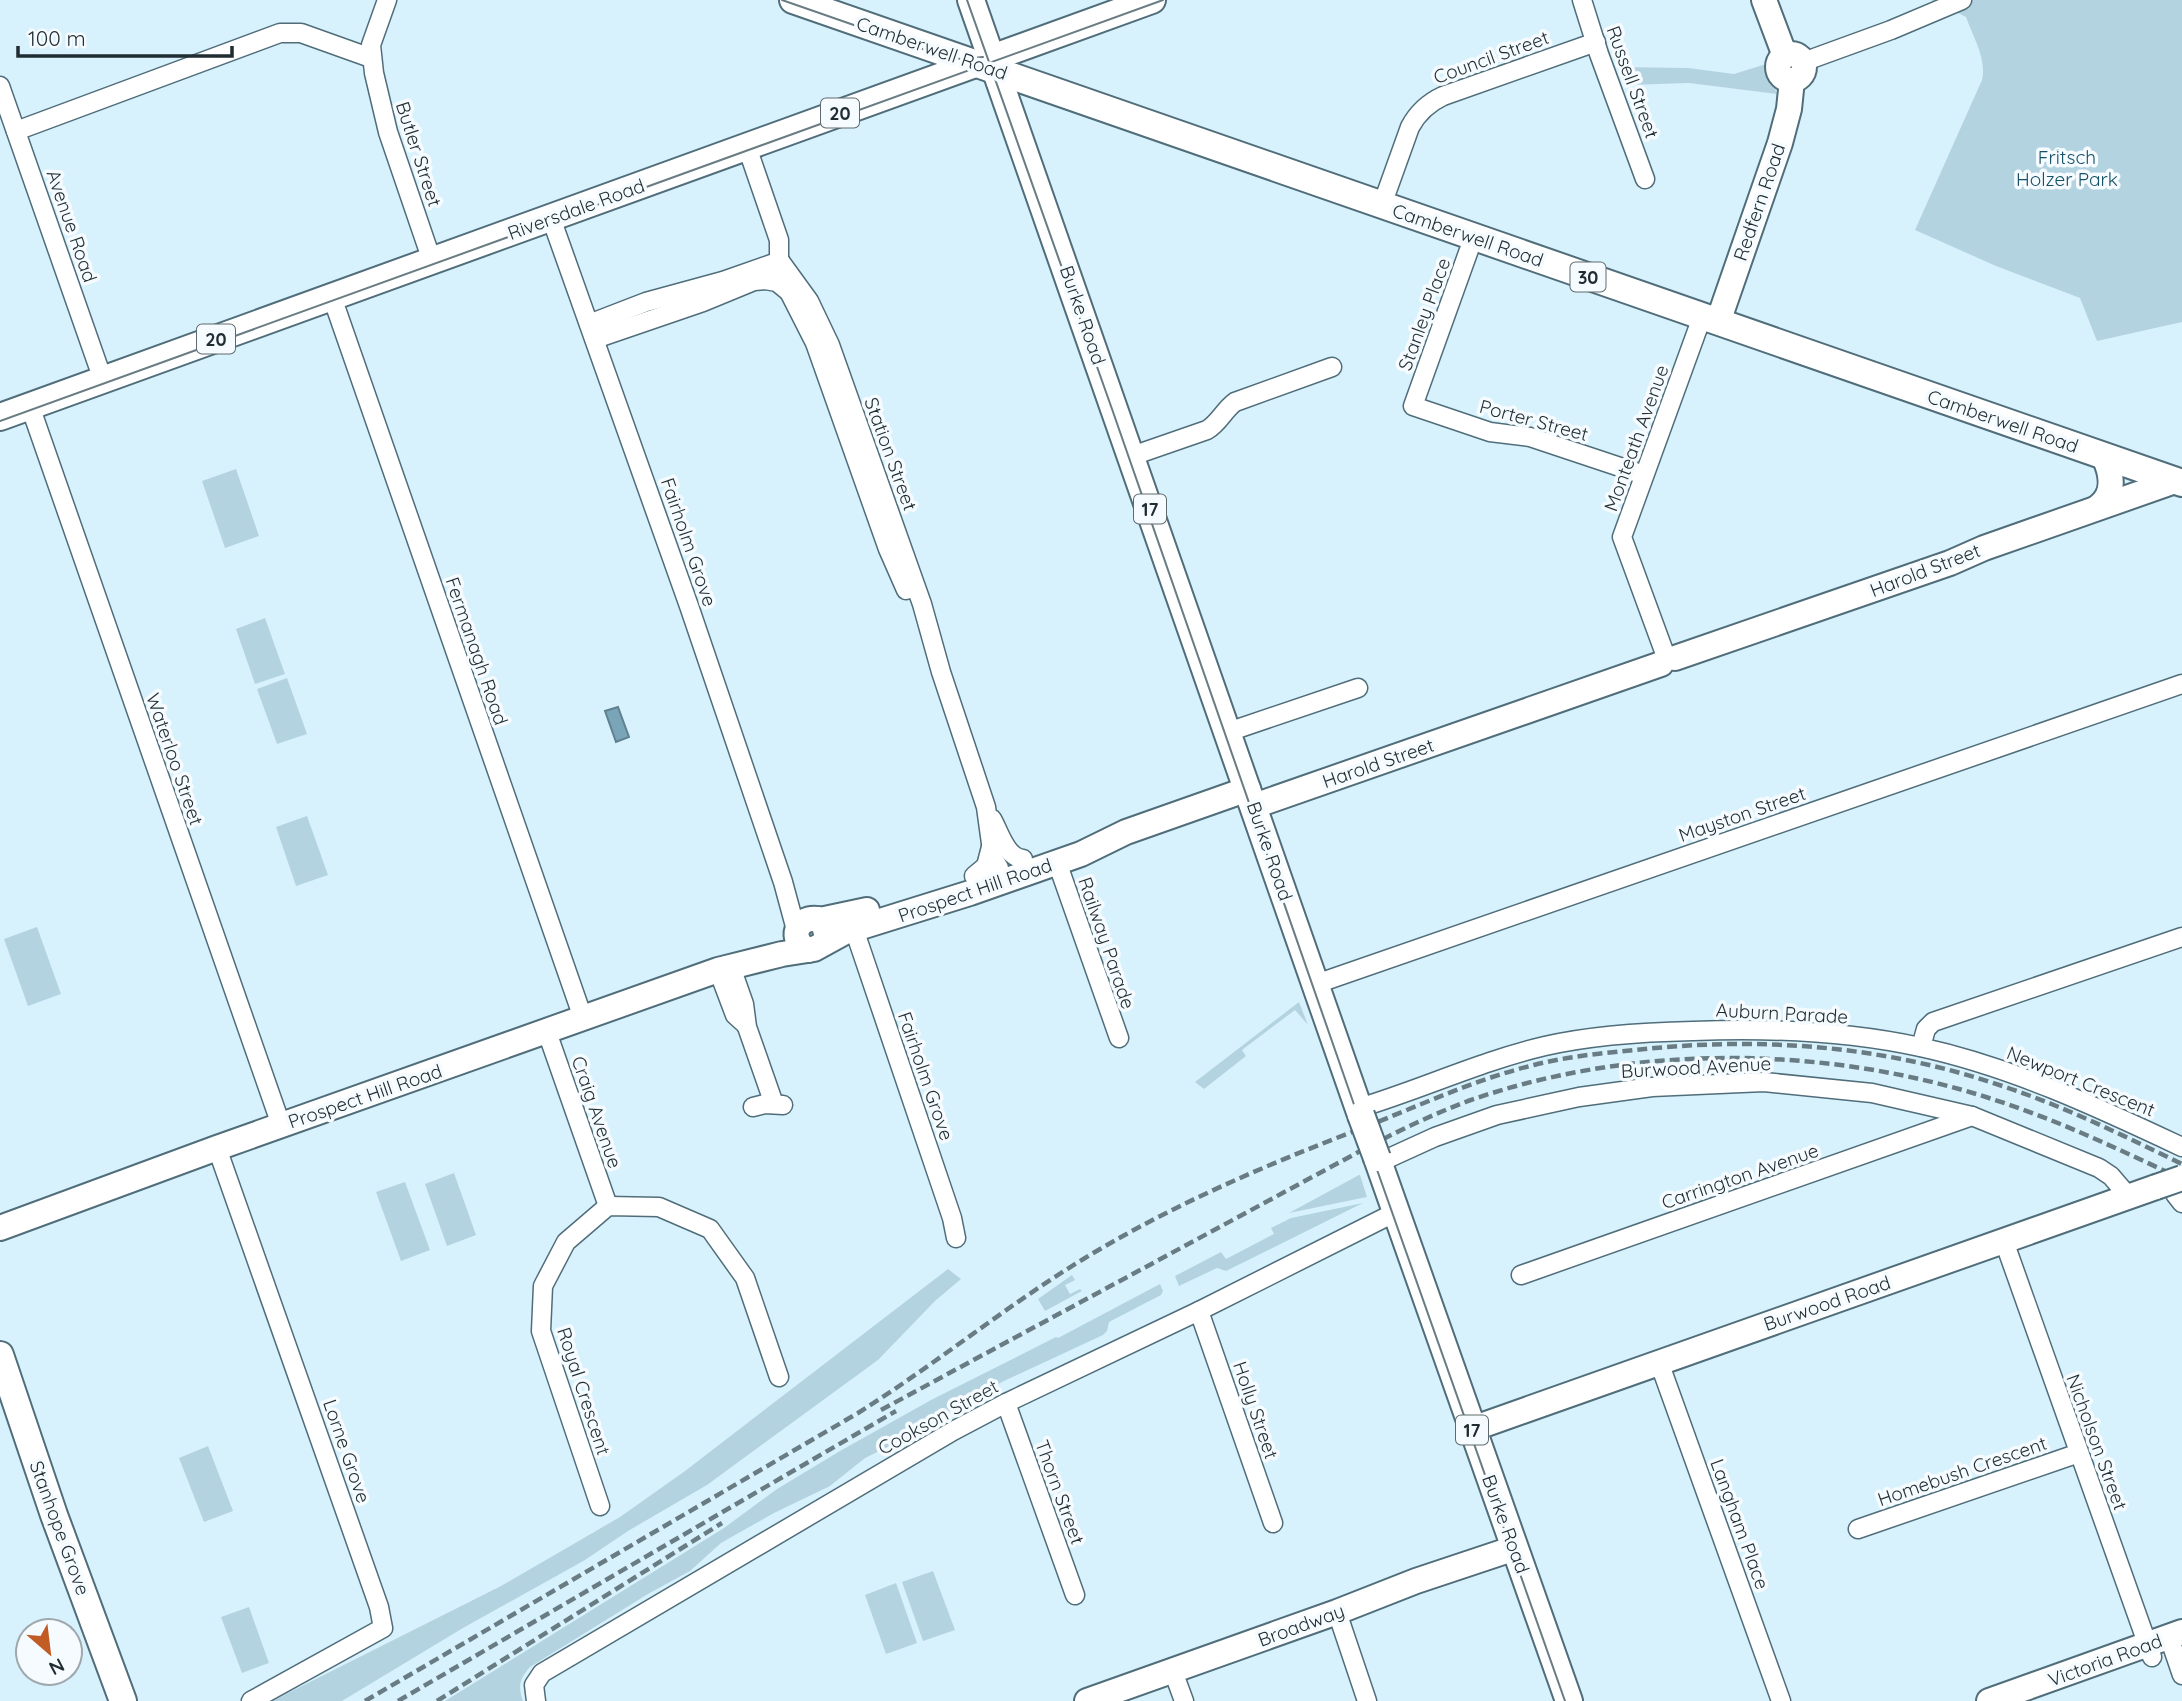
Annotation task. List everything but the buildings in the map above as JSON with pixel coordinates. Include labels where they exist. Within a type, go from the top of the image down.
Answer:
[{"type":"main road","name":"Camberwell Road","points":[[793,0],[987,64],[1382,205],[2178,482]]},
{"type":"main road","name":"Burke Road","points":[[971,0],[987,64],[1132,456],[1360,1112],[1569,1701]]},
{"type":"main road","name":"Riversdale Road","points":[[0,417],[747,147],[987,64],[1152,0]]},
{"type":"main road","name":"Stanhope Grove","points":[[0,1355],[54,1515],[122,1701]]},
{"type":"street","name":"Butler Street","points":[[387,0],[371,45],[371,58],[388,132],[432,261]]},
{"type":"street","name":"Russell Street","points":[[1581,0],[1646,179]]},
{"type":"street","name":"Redfern Road","points":[[1710,319],[1780,143],[1789,109],[1793,66],[1764,0]]},
{"type":"street","points":[[1793,66],[1891,30],[1962,0]]},
{"type":"street","points":[[16,131],[280,33],[301,33],[371,58]]},
{"type":"street","name":"Council Street","points":[[1382,205],[1410,127],[1428,104],[1443,96],[1596,43]]},
{"type":"street","name":"Avenue Road","points":[[0,86],[103,380]]},
{"type":"street","name":"Station Street","points":[[747,147],[779,240],[780,261],[788,291],[806,309],[828,339],[832,370],[859,447],[907,578],[929,626],[941,672],[986,807],[995,856]]},
{"type":"street","name":"Fairholm Grove","points":[[551,218],[689,606],[783,882],[820,930],[952,1218],[956,1238]]},
{"type":"street","name":"Stanley Place","points":[[1413,406],[1474,236]]},
{"type":"street","points":[[697,296],[780,261]]},
{"type":"street","name":"Station Street","points":[[780,261],[799,285],[806,309]]},
{"type":"street","points":[[592,331],[646,302],[697,296],[758,281],[777,282],[788,291]]},
{"type":"street","name":"Fermanagh Road","points":[[332,297],[583,1018]]},
{"type":"street","name":"Monteath Avenue","points":[[1667,659],[1622,537],[1644,475],[1710,319]]},
{"type":"street","points":[[1132,456],[1209,429],[1235,402],[1332,368]]},
{"type":"street","name":"Waterloo Street","points":[[30,406],[281,1125]]},
{"type":"street","name":"Porter Street","points":[[1413,406],[1490,432],[1530,436],[1644,475]]},
{"type":"street","points":[[2098,507],[2107,500],[2110,492],[2111,472],[2104,457]]},
{"type":"street","name":"Harold Street","points":[[1251,797],[1950,563],[2098,507],[2178,482]]},
{"type":"street","name":"Mayston Street","points":[[1316,984],[2182,684]]},
{"type":"street","points":[[1228,732],[1358,688]]},
{"type":"street","name":"Prospect Hill Road","points":[[0,1228],[724,968],[788,953],[820,930],[923,902],[1054,856],[1081,854],[1126,832],[1251,797]]},
{"type":"street","name":"Station Street","points":[[986,807],[1010,852],[1027,865]]},
{"type":"street","points":[[995,856],[1008,872],[1027,865]]},
{"type":"street","name":"Prospect Hill Road","points":[[954,891],[995,856]]},
{"type":"street","name":"Railway Parade","points":[[1054,856],[1119,1038]]},
{"type":"street","points":[[1921,1047],[1926,1029],[1933,1022],[2182,937]]},
{"type":"street","points":[[724,968],[744,1004],[747,1027],[779,1105],[754,1107]]},
{"type":"street","name":"Craig Avenue","points":[[547,1031],[608,1206]]},
{"type":"street","name":"Auburn Parade","points":[[1360,1112],[1527,1051],[1574,1040],[1607,1036],[1685,1031],[1777,1031],[1879,1040],[1921,1047]]},
{"type":"street","name":"Newport Crescent","points":[[1921,1047],[2050,1087],[2182,1147]]},
{"type":"street","name":"Burwood Avenue","points":[[1378,1160],[1497,1115],[1579,1097],[1652,1087],[1764,1082],[1872,1093],[1972,1116],[2099,1168],[2111,1176],[2129,1197]]},
{"type":"street","name":"Carrington Avenue","points":[[1521,1275],[1972,1116]]},
{"type":"street","name":"Lorne Grove","points":[[217,1148],[379,1607],[383,1628],[251,1701]]},
{"type":"street","name":"Burwood Road","points":[[1472,1429],[2129,1197],[2174,1190]]},
{"type":"street","points":[[608,1206],[659,1207],[710,1229],[745,1278],[779,1377]]},
{"type":"street","name":"Royal Crescent","points":[[600,1506],[541,1331],[543,1286],[566,1242],[608,1206]]},
{"type":"street","name":"Cookson Street","points":[[536,1701],[534,1685],[542,1673],[953,1431],[1396,1212]]},
{"type":"street","name":"Nicholson Street","points":[[2004,1241],[2079,1453],[2182,1675]]},
{"type":"street","name":"Holly Street","points":[[1199,1311],[1273,1523]]},
{"type":"street","name":"Langham Place","points":[[1659,1362],[1781,1701]]},
{"type":"street","name":"Thorn Street","points":[[1006,1403],[1075,1595]]},
{"type":"street","name":"Homebush Crescent","points":[[1858,1529],[2079,1453]]},
{"type":"street","name":"Broadway","points":[[1087,1701],[1416,1581],[1515,1548]]},
{"type":"street","points":[[1336,1612],[1367,1701]]},
{"type":"street","name":"Victoria Road","points":[[1989,1701],[2168,1644]]},
{"type":"street","name":"Victoria Road","points":[[2029,1701],[2168,1644]]},
{"type":"street","points":[[1173,1671],[1184,1701]]},
{"type":"green space","name":"Fritsch Holzer Park","points":[[1931,0],[2182,0],[2182,322],[2097,341],[2080,298],[1996,266],[1915,230],[1982,80],[1983,72],[1981,56],[1966,17]]},
{"type":"green space","points":[[1766,64],[1777,94],[1689,83],[1627,85],[1617,67],[1688,68],[1734,74]]},
{"type":"green space","points":[[236,469],[259,536],[225,548],[202,481]]},
{"type":"green space","points":[[265,618],[285,674],[255,684],[236,629]]},
{"type":"green space","points":[[287,678],[307,734],[277,744],[257,689]]},
{"type":"green space","points":[[307,816],[328,875],[296,886],[276,827]]},
{"type":"green space","points":[[37,927],[61,994],[28,1006],[4,939]]},
{"type":"green space","points":[[1299,1002],[1308,1025],[1295,1010],[1242,1050],[1246,1056],[1204,1089],[1195,1082]]},
{"type":"green space","points":[[454,1173],[476,1235],[447,1246],[425,1184]]},
{"type":"green space","points":[[1359,1175],[1367,1197],[1289,1213]]},
{"type":"green space","points":[[405,1182],[430,1250],[401,1261],[376,1192]]},
{"type":"green space","points":[[1363,1203],[1226,1271],[1217,1268],[1179,1286],[1175,1276],[1221,1252],[1226,1259],[1274,1234],[1271,1228],[1291,1218]]},
{"type":"green space","points":[[948,1269],[961,1279],[935,1301],[878,1360],[707,1485],[628,1531],[585,1560],[463,1628],[342,1701],[272,1701],[501,1586],[620,1517],[685,1471]]},
{"type":"green space","points":[[1072,1275],[1075,1280],[1065,1285],[1070,1294],[1080,1289],[1082,1291],[1045,1311],[1038,1299]]},
{"type":"green space","points":[[1160,1284],[1163,1291],[1161,1295],[1109,1322],[1103,1335],[1004,1381],[865,1458],[830,1486],[721,1543],[690,1571],[530,1667],[520,1683],[523,1701],[445,1701],[724,1528],[777,1489],[840,1451],[931,1400]]},
{"type":"green space","points":[[208,1446],[233,1511],[204,1522],[179,1458]]},
{"type":"green space","points":[[933,1571],[955,1630],[923,1641],[902,1582]]},
{"type":"green space","points":[[896,1583],[917,1643],[886,1654],[865,1595]]},
{"type":"green space","points":[[249,1607],[269,1663],[242,1673],[221,1617]]},
{"type":"shaded area","points":[[618,707],[629,737],[616,742],[605,711]]},
{"type":"tram line","points":[[782,0],[940,55],[961,59],[983,57]]},
{"type":"tram line","points":[[967,0],[1565,1701]]},
{"type":"tram line","points":[[0,421],[1163,0]]},
{"type":"railway","points":[[365,1701],[858,1413],[1027,1296],[1119,1238],[1257,1170],[1449,1093],[1512,1071],[1579,1056],[1701,1045],[1791,1045],[1880,1055],[1967,1075],[2033,1097],[2182,1164]]},
{"type":"railway","points":[[881,1410],[1409,1126],[1468,1101],[1531,1082],[1596,1069],[1663,1061],[1730,1058],[1864,1068],[1929,1081],[2017,1107],[2182,1179]]},
{"type":"railway","points":[[398,1701],[896,1411]]},
{"type":"railway","points":[[437,1701],[722,1523]]}]
